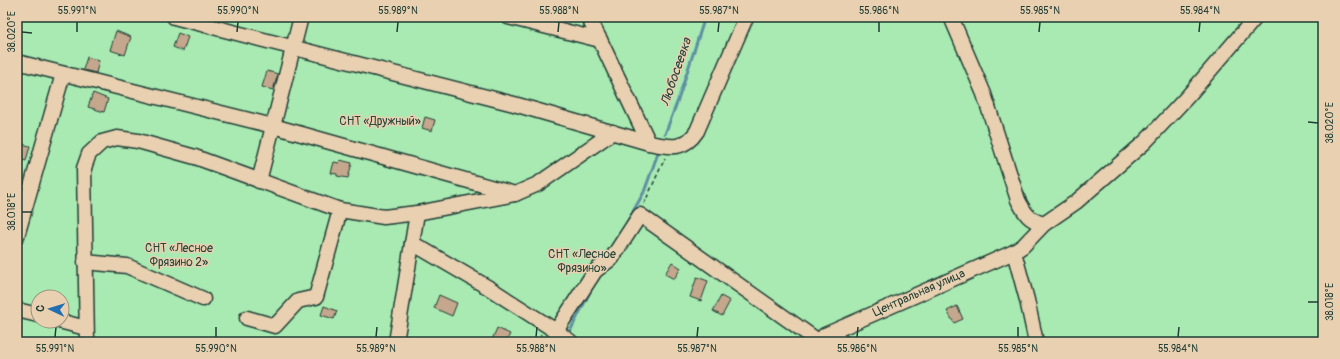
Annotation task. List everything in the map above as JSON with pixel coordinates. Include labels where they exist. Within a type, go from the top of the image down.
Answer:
[{"type":"street","points":[[174,17],[514,104],[649,143],[670,146],[684,145],[691,140],[697,131],[747,17]]},
{"type":"street","points":[[260,181],[292,48],[301,17]]},
{"type":"street","points":[[508,17],[600,40]]},
{"type":"street","points":[[588,17],[649,143]]},
{"type":"street","points":[[951,17],[984,94],[1018,200],[1026,216],[1035,222],[1044,224]]},
{"type":"street","points":[[1036,342],[1018,249],[1044,224],[1076,202],[1145,142],[1188,96],[1256,17]]},
{"type":"street","points":[[17,62],[273,126],[515,194]]},
{"type":"street","points":[[17,236],[63,74]]},
{"type":"street","points":[[87,342],[84,168],[89,154],[102,142],[117,138],[138,141],[195,157],[340,210],[384,217],[417,213],[515,194],[538,184],[613,132]]},
{"type":"street","points":[[247,318],[275,326],[298,301],[316,297],[340,210]]},
{"type":"street","points":[[396,342],[417,213]]},
{"type":"street","points":[[556,331],[595,271],[612,258],[640,215],[820,339],[842,342]]},
{"type":"street","points":[[412,243],[489,288],[571,342]]},
{"type":"street","name":"Центральная улица","points":[[820,339],[1018,249]]},
{"type":"street","points":[[85,262],[127,266],[203,299]]},
{"type":"street","points":[[17,310],[30,314]]},
{"type":"street","points":[[70,324],[86,328]]},
{"type":"path","points":[[640,215],[670,146]]},
{"type":"green space","points":[[17,17],[1323,17],[1323,342],[17,342]]},
{"type":"building","points":[[116,31],[131,37],[125,55],[110,50]]},
{"type":"building","points":[[178,33],[188,37],[183,51],[173,47]]},
{"type":"building","points":[[87,57],[99,61],[96,73],[83,70]]},
{"type":"building","points":[[267,71],[278,74],[273,90],[262,87]]},
{"type":"building","points":[[93,93],[108,99],[104,112],[88,107]]},
{"type":"building","points":[[425,117],[435,120],[432,131],[422,128]]},
{"type":"building","points":[[17,143],[30,146],[26,161],[17,158]]},
{"type":"building","points":[[340,160],[352,163],[348,178],[331,173],[334,162],[339,163]]},
{"type":"building","points":[[672,262],[681,268],[674,279],[665,274]]},
{"type":"building","points":[[697,277],[708,281],[701,301],[690,297]]},
{"type":"building","points":[[439,295],[457,303],[452,316],[434,308]]},
{"type":"building","points":[[721,296],[730,301],[722,316],[713,311]]},
{"type":"building","points":[[324,306],[337,311],[334,319],[321,315]]},
{"type":"building","points":[[957,306],[963,319],[954,323],[947,311]]},
{"type":"building","points":[[497,328],[510,334],[506,342],[491,342]]},
{"type":"waterway","name":"Любосеевка","points":[[665,134],[678,100],[705,17]]},
{"type":"waterway","name":"Любосеевка","points":[[626,224],[644,192],[658,153]]},
{"type":"waterway","name":"Любосеевка","points":[[568,335],[592,288]]},
{"type":"park label","name":"СНТ «Дружный»","points":[[380,121]]},
{"type":"park label","name":"СНТ «Лесное Фрязино 2»","points":[[179,255]]},
{"type":"park label","name":"СНТ «Лесное Фрязино»","points":[[582,261]]}]
